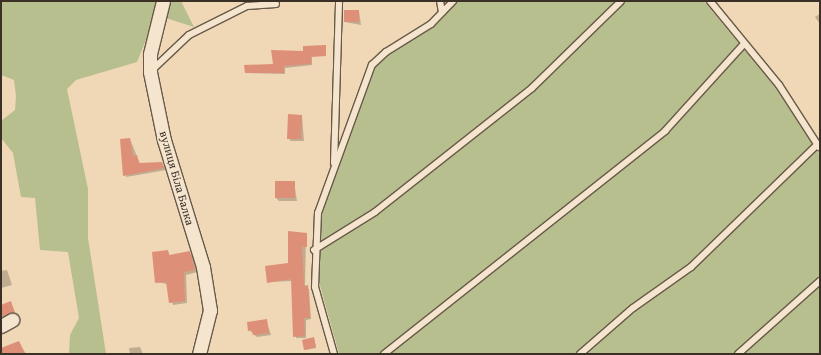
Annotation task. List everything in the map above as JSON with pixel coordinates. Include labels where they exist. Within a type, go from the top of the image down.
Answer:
[{"type":"street","name":"вулиця Біла Балка","points":[[163,1],[150,54],[150,72],[164,140],[203,267],[210,310],[199,354]]},
{"type":"lane","points":[[334,165],[332,151],[339,1]]},
{"type":"lane","points":[[440,1],[442,12]]},
{"type":"lane","points":[[334,354],[315,287],[314,250],[318,213],[334,165],[372,65],[442,12],[453,1]]},
{"type":"lane","points":[[314,250],[375,212],[532,88],[621,1]]},
{"type":"lane","points":[[580,354],[632,308],[691,267],[819,146],[779,85],[710,1]]},
{"type":"lane","points":[[150,72],[189,35],[247,6],[276,4]]},
{"type":"lane","points":[[384,354],[665,132],[744,44]]},
{"type":"lane","points":[[738,354],[820,281]]},
{"type":"green space","points":[[1,1],[181,1],[194,27],[156,15],[137,62],[76,80],[67,89],[88,189],[88,238],[106,354],[69,354],[70,335],[79,318],[68,252],[40,250],[35,198],[21,197],[13,153],[1,138],[1,121],[15,110],[16,96],[14,80],[1,75]]},
{"type":"green space","points":[[442,1],[704,1],[776,88],[820,155],[820,354],[339,354],[319,282],[320,213],[375,65],[444,13]]},
{"type":"building","points":[[344,10],[359,10],[359,22],[344,22]]},
{"type":"building","points":[[326,45],[326,56],[311,57],[311,64],[284,66],[284,73],[245,73],[244,65],[273,64],[271,50],[303,51],[303,46]]},
{"type":"building","points":[[288,114],[302,115],[301,139],[287,139]]},
{"type":"building","points":[[130,138],[133,156],[137,155],[139,163],[162,162],[164,168],[123,176],[120,139]]},
{"type":"building","points":[[275,181],[295,181],[295,198],[275,198]]},
{"type":"building","points":[[288,231],[307,233],[307,247],[302,247],[304,286],[308,285],[310,318],[304,318],[305,336],[293,337],[291,279],[267,283],[265,266],[288,263]]},
{"type":"building","points":[[168,250],[169,255],[190,251],[195,270],[184,272],[185,301],[169,303],[166,282],[155,283],[152,252]]},
{"type":"building","points":[[11,301],[15,313],[1,316],[1,305]]},
{"type":"building","points":[[267,319],[269,333],[253,335],[252,330],[248,331],[247,322]]},
{"type":"building","points":[[314,337],[316,347],[304,350],[302,340]]},
{"type":"building","points":[[19,341],[25,354],[1,354],[1,348]]}]
